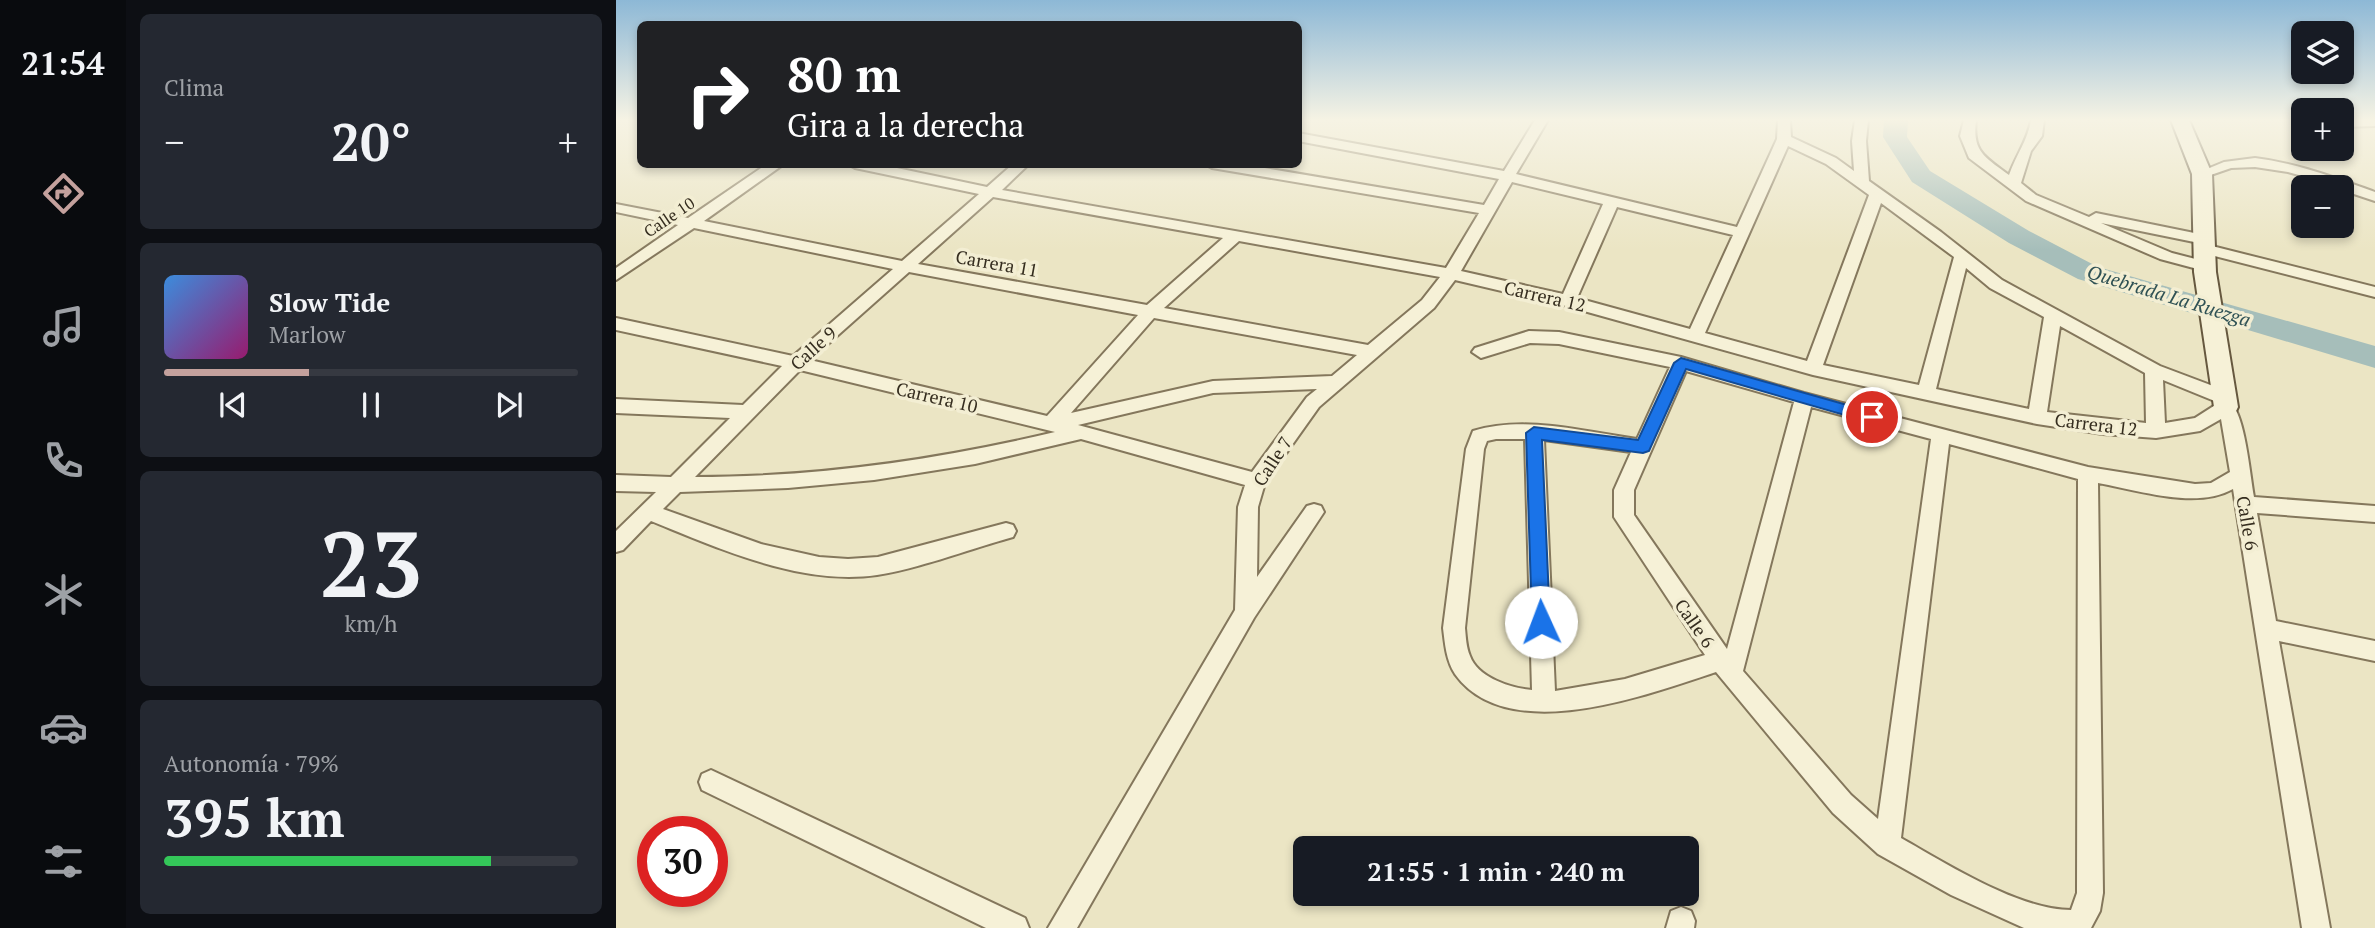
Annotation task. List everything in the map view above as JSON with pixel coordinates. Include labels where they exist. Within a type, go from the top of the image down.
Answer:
[{"type":"street","points":[[1438,163],[1506,176],[1742,233]]},
{"type":"street","name":"Calle 7","points":[[1062,928],[1246,611],[1248,507],[1256,481],[1313,402],[1415,317],[1451,274],[1514,163]]},
{"type":"street","points":[[1696,335],[1773,163]]},
{"type":"street","points":[[1834,163],[1936,235],[1996,284],[2154,370],[2225,402]]},
{"type":"street","points":[[1861,163],[1862,184]]},
{"type":"street","points":[[1987,163],[2031,198],[2150,250],[2205,257],[2375,292]]},
{"type":"street","points":[[2012,185],[2020,163]]},
{"type":"street","name":"Calle 6","points":[[2198,163],[2202,174],[2205,257],[2225,402],[2245,504],[2316,928]]},
{"type":"street","points":[[2202,174],[2234,163]]},
{"type":"street","points":[[2262,163],[2375,197]]},
{"type":"street","name":"Calle 10","points":[[616,275],[771,168]]},
{"type":"street","name":"Carrera 12","points":[[874,168],[991,192],[1451,274],[1568,301],[1813,369],[2037,417],[2103,427],[2156,431],[2200,424],[2225,402]]},
{"type":"street","name":"Calle 9","points":[[616,544],[796,363],[1018,168]]},
{"type":"street","points":[[1236,168],[1489,210]]},
{"type":"street","points":[[1813,369],[1877,194]]},
{"type":"street","points":[[2031,198],[2110,221],[2205,257]]},
{"type":"street","points":[[1568,301],[1612,201]]},
{"type":"street","name":"Carrera 11","points":[[616,208],[907,267],[1372,352]]},
{"type":"street","points":[[1051,424],[1152,310],[1236,235]]},
{"type":"street","points":[[1926,395],[1961,258]]},
{"type":"street","points":[[2037,417],[2053,316]]},
{"type":"street","name":"Carrera 10","points":[[616,324],[796,363],[1051,424],[1256,481]]},
{"type":"street","points":[[1481,352],[1529,337],[1544,336],[1681,363],[1804,399],[2088,474],[2195,492],[2215,489],[2240,476]]},
{"type":"street","name":"Calle 6","points":[[1681,363],[1624,490],[1624,517],[1726,667],[1825,786],[1867,829],[1887,845],[1961,886],[2056,924],[2078,924],[2087,911],[2090,892],[2088,474]]},
{"type":"street","points":[[2154,370],[2156,431]]},
{"type":"street","points":[[1051,424],[1213,387],[1335,382]]},
{"type":"street","points":[[1643,447],[1534,433],[1489,433],[1480,436],[1476,442],[1454,628],[1457,651],[1464,668],[1477,681],[1500,696],[1544,703],[1627,691],[1726,667],[1804,399]]},
{"type":"street","points":[[616,405],[745,412]]},
{"type":"street","points":[[616,483],[676,486],[875,473],[963,459],[1080,433]]},
{"type":"street","points":[[1534,433],[1544,703]]},
{"type":"street","points":[[1887,845],[1941,435]]},
{"type":"street","points":[[2245,504],[2375,514]]},
{"type":"street","points":[[649,512],[744,549],[808,562],[861,568],[878,566],[1006,531]]},
{"type":"street","points":[[1246,611],[1314,512]]},
{"type":"street","points":[[2266,629],[2375,651]]},
{"type":"street","points":[[711,782],[1014,928]]},
{"type":"waterway","name":"Quebrada La Ruezga","points":[[1913,163],[1921,176],[2019,237],[2088,273],[2375,357]]},
{"type":"route","points":[[1541,622],[1534,433],[1643,447],[1681,363],[1872,417]]}]
